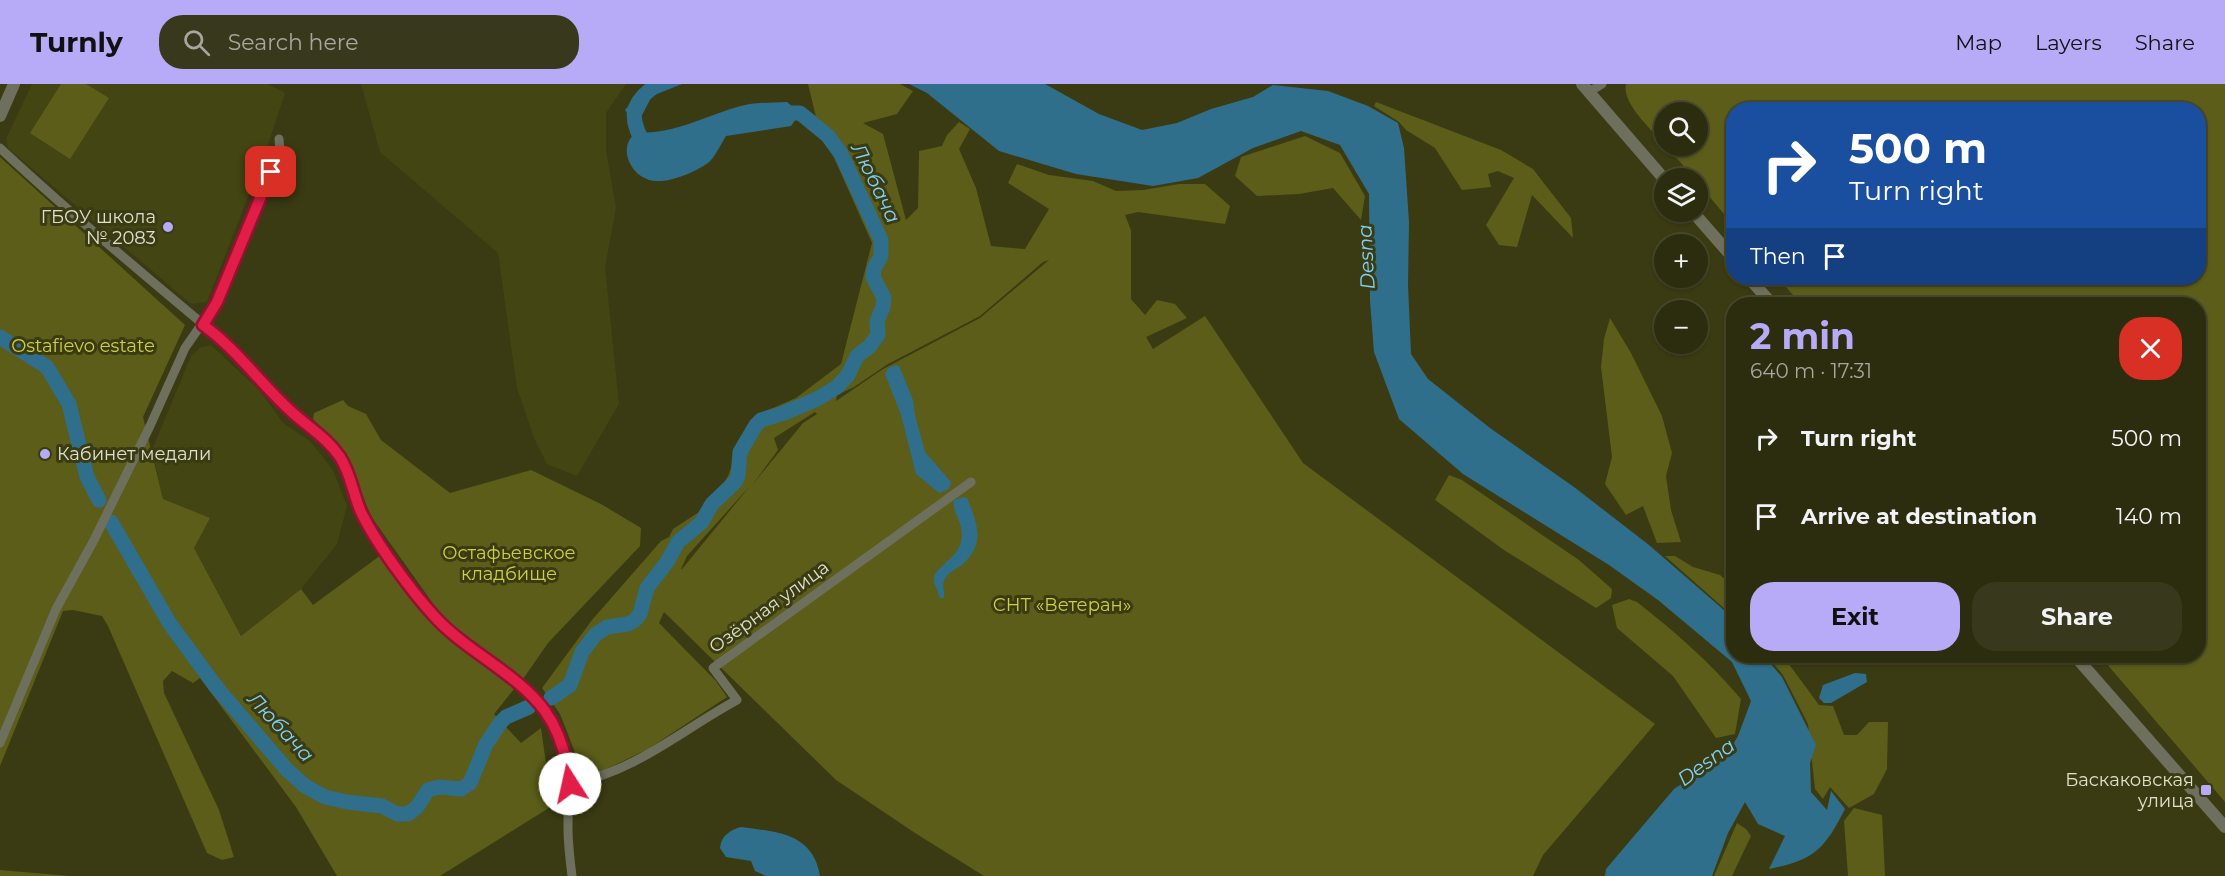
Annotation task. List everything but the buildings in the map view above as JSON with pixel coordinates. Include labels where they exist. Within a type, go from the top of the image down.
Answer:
[{"type":"street","points":[[0,116],[14,84]]},
{"type":"street","points":[[1602,84],[1585,88],[1655,168]]},
{"type":"street","points":[[0,743],[56,609],[93,542],[185,348],[217,302],[280,151],[279,139]]},
{"type":"street","points":[[0,148],[216,335],[294,414],[333,447],[348,473],[357,503],[369,526],[435,617],[450,632],[528,692],[544,710],[562,744],[570,784],[568,829],[572,876]]},
{"type":"street","points":[[1702,222],[1726,250]]},
{"type":"street","points":[[1755,285],[1767,297]]},
{"type":"street","name":"Озёрная улица","points":[[570,784],[617,771],[653,753],[696,723],[738,700],[713,668],[971,482]]},
{"type":"street","points":[[2080,663],[2225,827]]},
{"type":"shaded area","name":"ГБОУ школа № 2083","points":[[32,84],[268,84],[285,93],[267,148],[207,302],[191,304],[8,148],[6,139]]},
{"type":"shaded area","points":[[361,84],[626,84],[606,113],[606,150],[616,208],[605,267],[619,404],[577,476],[547,464],[534,438],[517,388],[498,253],[380,152]]},
{"type":"shaded area","points":[[211,345],[260,391],[283,423],[310,441],[333,470],[347,506],[337,544],[301,589],[241,636],[194,548],[163,499],[152,450],[191,356],[201,347]]},
{"type":"green space","points":[[61,84],[86,84],[109,98],[70,159],[30,133]]},
{"type":"green space","name":"СНТ «Ветеран»","points":[[808,84],[900,84],[913,91],[897,114],[863,123],[883,134],[906,220],[918,208],[919,151],[942,146],[947,135],[959,122],[970,129],[959,149],[976,188],[991,246],[1025,249],[1049,209],[1008,183],[1017,164],[1049,175],[1093,181],[1116,191],[1143,190],[1179,184],[1205,184],[1230,206],[1225,224],[1138,212],[1125,215],[1131,230],[1131,299],[1145,315],[1157,300],[1175,304],[1187,318],[1146,337],[1153,349],[1205,316],[1303,463],[1655,724],[1543,855],[1533,876],[984,876],[836,780],[664,612],[659,623],[716,681],[727,697],[648,749],[598,773],[580,765],[560,714],[542,688],[592,620],[661,541],[669,537],[673,529],[699,512],[716,496],[728,476],[745,430],[759,414],[796,398],[841,364],[872,243],[816,117]],"holes":[[[1049,260],[980,318],[883,369],[836,401],[837,395],[854,387],[888,364],[980,316],[1043,262]],[[815,412],[817,414],[803,423],[753,484],[778,450],[774,438]],[[750,486],[681,569],[687,556]]]},
{"type":"green space","points":[[1626,84],[2225,84],[2225,802],[2106,663],[2206,663],[2206,297],[1795,297],[1784,285],[2206,285],[2206,102],[1726,102],[1726,216],[1708,195],[1708,168],[1685,168],[1675,156],[1708,156],[1708,102],[1654,102],[1654,133],[1628,100]]},
{"type":"green space","points":[[1376,102],[1501,150],[1533,169],[1571,218],[1573,238],[1532,195],[1517,247],[1499,245],[1486,225],[1514,178],[1498,171],[1488,174],[1491,187],[1462,190],[1435,148],[1374,106]]},
{"type":"green space","points":[[1305,136],[1340,153],[1365,196],[1361,220],[1333,188],[1299,194],[1257,196],[1235,176],[1241,157]]},
{"type":"green space","name":"Ostafievo estate","points":[[0,157],[185,325],[143,417],[163,499],[210,518],[194,548],[241,636],[301,589],[313,605],[381,555],[430,621],[514,689],[494,714],[521,743],[541,728],[552,806],[440,876],[337,876],[296,807],[200,678],[193,683],[172,671],[163,681],[164,693],[219,810],[234,857],[222,860],[207,853],[108,626],[102,616],[73,610],[63,611],[0,766]]},
{"type":"green space","points":[[1610,318],[1631,353],[1662,416],[1672,453],[1666,476],[1671,510],[1681,542],[1657,543],[1643,506],[1626,515],[1605,484],[1612,457],[1601,367],[1604,339]]},
{"type":"green space","name":"Остафьевское кладбище","points":[[343,400],[348,406],[366,414],[381,440],[450,493],[531,470],[601,504],[641,528],[640,546],[548,643],[523,679],[439,612],[375,522],[344,452],[313,419],[314,413]]},
{"type":"green space","points":[[1449,475],[1462,480],[1579,560],[1612,589],[1611,598],[1596,608],[1504,550],[1435,500]]},
{"type":"green space","points":[[1665,556],[1675,556],[1693,567],[1720,575],[1726,580],[1726,610]]},
{"type":"green space","points":[[1629,599],[1637,602],[1692,648],[1741,699],[1735,734],[1716,738],[1673,676],[1617,628],[1612,605]]},
{"type":"green space","points":[[1773,663],[1788,663],[1819,705],[1833,706],[1844,735],[1857,735],[1869,722],[1888,722],[1887,769],[1874,794],[1849,808],[1830,787],[1823,799],[1815,789],[1808,724],[1783,675]]},
{"type":"green space","points":[[1854,808],[1882,815],[1885,876],[1848,876],[1844,821]]},
{"type":"green space","points":[[1737,823],[1751,836],[1732,876],[1714,876]]},
{"type":"green space","points":[[0,870],[70,876],[0,876]]},
{"type":"water","points":[[648,84],[682,84],[652,96],[641,117],[633,121],[625,110]]},
{"type":"water","points":[[909,84],[1045,84],[1099,114],[1142,130],[1177,123],[1211,109],[1253,97],[1273,85],[1328,91],[1368,106],[1398,123],[1404,148],[1409,222],[1408,285],[1411,354],[1428,379],[1490,428],[1574,487],[1649,545],[1726,612],[1726,657],[1658,600],[1609,565],[1463,474],[1399,419],[1374,352],[1370,301],[1369,194],[1340,145],[1301,131],[1253,148],[1198,178],[1153,186],[1076,174],[999,151],[927,93]]},
{"type":"water","points":[[787,102],[800,113],[791,126],[726,136],[708,163],[683,176],[662,181],[647,179],[640,175],[629,162],[627,146],[637,132],[664,131],[745,105]]},
{"type":"water","points":[[899,366],[913,400],[925,452],[951,482],[949,489],[939,493],[916,474],[901,415],[885,374],[888,368]]},
{"type":"water","points":[[967,498],[974,516],[977,540],[970,556],[946,577],[943,584],[944,598],[940,598],[934,576],[953,556],[960,544],[961,527],[954,500]]},
{"type":"water","points":[[1732,663],[1770,663],[1782,677],[1816,745],[1810,763],[1811,792],[1827,810],[1831,791],[1845,809],[1824,844],[1797,862],[1769,869],[1785,836],[1758,824],[1745,802],[1728,833],[1712,876],[1605,876],[1606,869],[1674,789],[1706,768],[1724,760],[1738,736],[1751,701]]},
{"type":"water","points":[[1855,673],[1866,674],[1867,682],[1831,703],[1824,703],[1819,698],[1823,685]]},
{"type":"water","points":[[741,827],[780,833],[801,843],[810,851],[820,876],[766,876],[755,871],[751,861],[726,857],[720,848],[722,840],[730,832]]},
{"type":"waterway","name":"Любача","points":[[646,148],[637,129],[634,113],[641,99],[658,84]]},
{"type":"waterway","name":"Любача","points":[[551,698],[570,685],[582,652],[595,635],[607,627],[628,624],[640,614],[647,588],[667,562],[678,542],[701,523],[712,504],[735,482],[738,476],[740,452],[756,425],[761,420],[817,399],[837,387],[848,375],[857,356],[869,347],[878,335],[877,321],[884,298],[873,277],[874,269],[881,256],[881,240],[841,154],[828,136],[800,113],[780,113]]},
{"type":"waterway","name":"Любача","points":[[0,337],[47,367],[69,404],[87,477],[99,500]]},
{"type":"waterway","name":"Любача","points":[[111,522],[170,624],[217,688],[287,770],[305,786],[325,797],[382,806],[397,814],[408,814],[417,807],[428,790],[439,787],[461,789],[470,783],[486,744],[501,722],[506,717],[529,707]]},
{"type":"place","name":"ГБОУ школа № 2083","points":[[168,227]]},
{"type":"place","name":"Кабинет медали","points":[[45,454]]},
{"type":"place","name":"Баскаковская улица","points":[[2206,790]]},
{"type":"route","points":[[271,172],[217,302],[203,325],[250,368],[294,414],[333,447],[344,463],[357,503],[369,526],[435,617],[450,632],[528,692],[544,710],[562,744],[570,784]]},
{"type":"water label","name":"Desna","points":[[1366,257]]},
{"type":"water label","name":"Desna","points":[[1706,762]]}]
